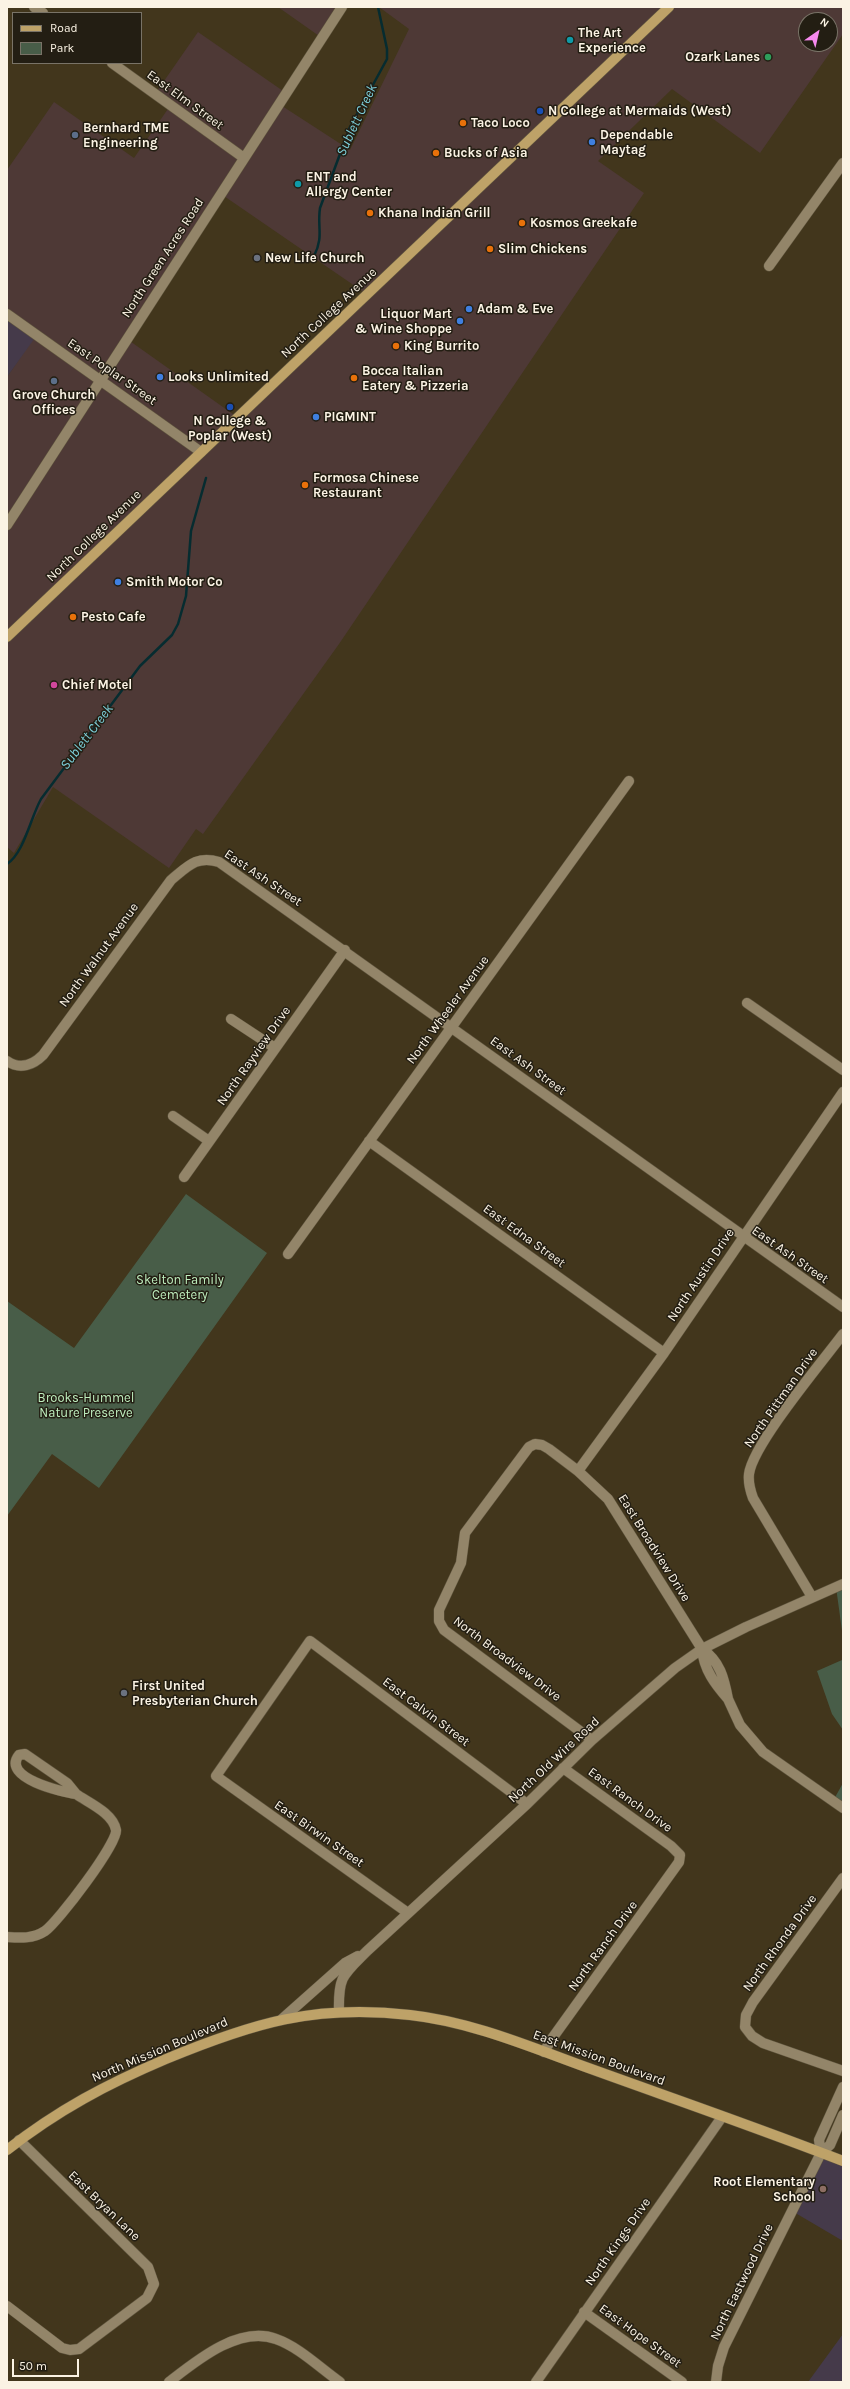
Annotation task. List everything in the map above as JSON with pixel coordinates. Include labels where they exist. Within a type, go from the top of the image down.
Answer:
[{"type":"main road","name":"North College Avenue","points":[[7,637],[669,7]]},
{"type":"main road","name":"East Mission Boulevard","points":[[339,2012],[385,2013],[437,2019],[473,2028],[544,2052],[843,2161]]},
{"type":"main road","name":"North Mission Boulevard","points":[[7,2150],[70,2105],[104,2086],[217,2038],[282,2019],[339,2012]]},
{"type":"street","name":"North Green Acres Road","points":[[7,524],[342,7]]},
{"type":"street","name":"East Elm Street","points":[[113,64],[244,158]]},
{"type":"street","points":[[769,266],[843,164]]},
{"type":"street","name":"East Poplar Street","points":[[7,314],[201,452]]},
{"type":"street","name":"North Wheeler Avenue","points":[[288,1254],[629,781]]},
{"type":"street","name":"East Ash Street","points":[[192,863],[207,858],[220,862],[345,950],[743,1238],[843,1307]]},
{"type":"street","name":"North Walnut Avenue","points":[[7,1061],[13,1065],[29,1065],[43,1055],[150,905],[171,880],[192,863]]},
{"type":"street","name":"North Rayview Drive","points":[[184,1177],[345,950]]},
{"type":"street","points":[[747,1003],[843,1070]]},
{"type":"street","points":[[231,1019],[275,1048]]},
{"type":"street","name":"North Austin Drive","points":[[578,1471],[664,1353],[843,1092]]},
{"type":"street","points":[[173,1116],[209,1141]]},
{"type":"street","name":"East Edna Street","points":[[369,1141],[664,1353]]},
{"type":"street","name":"North Pittman Drive","points":[[812,1597],[753,1498],[749,1486],[752,1463],[768,1436],[843,1334]]},
{"type":"street","name":"East Broadview Drive","points":[[535,1444],[542,1444],[578,1471],[603,1494],[615,1510],[702,1650],[703,1662],[715,1684],[728,1699],[740,1725],[762,1752],[843,1808]]},
{"type":"street","name":"North Broadview Drive","points":[[535,1444],[523,1453],[465,1533],[461,1563],[442,1602],[439,1621],[444,1630],[592,1740]]},
{"type":"street","name":"North Old Wire Road","points":[[339,2012],[340,1981],[344,1974],[408,1912],[527,1804],[592,1740],[675,1668],[702,1650],[812,1597],[843,1584]]},
{"type":"street","name":"East Birwin Street","points":[[310,1642],[216,1776],[408,1912]]},
{"type":"street","name":"East Calvin Street","points":[[310,1642],[527,1804]]},
{"type":"street","points":[[7,1936],[26,1938],[45,1931],[69,1906],[113,1843],[116,1831],[111,1820],[76,1794],[67,1783],[31,1757],[25,1754],[19,1755],[16,1759],[19,1772],[28,1779],[39,1785],[76,1794]]},
{"type":"street","name":"East Ranch Drive","points":[[563,1768],[672,1846],[680,1856]]},
{"type":"street","name":"North Ranch Drive","points":[[544,2052],[551,2040],[677,1868],[680,1856]]},
{"type":"street","name":"North Rhonda Drive","points":[[843,1878],[753,2002],[746,2015],[745,2027],[752,2036],[763,2043],[843,2071]]},
{"type":"street","points":[[282,2019],[345,1963],[367,1951]]},
{"type":"street","points":[[821,2153],[819,2140],[843,2087]]},
{"type":"street","points":[[821,2153],[830,2145],[843,2115]]},
{"type":"street","name":"North Kings Drive","points":[[536,2382],[722,2117]]},
{"type":"street","name":"East Bryan Lane","points":[[7,2306],[62,2348],[74,2349],[86,2345],[147,2298],[154,2284],[148,2267],[19,2140]]},
{"type":"street","name":"North Eastwood Drive","points":[[716,2382],[718,2366],[724,2347],[821,2153]]},
{"type":"street","name":"East Hope Street","points":[[584,2312],[682,2382]]},
{"type":"street","points":[[169,2382],[204,2355],[222,2345],[259,2336],[275,2338],[290,2345],[340,2382]]},
{"type":"shaded area","points":[[278,7],[342,7],[322,38]]},
{"type":"shaded area","points":[[379,7],[843,7],[843,34],[838,41],[838,12],[798,12],[798,52],[830,52],[760,153],[672,89],[598,161],[644,193],[339,644],[203,834],[196,829],[169,868],[53,787],[14,853],[7,847],[7,377],[36,335],[7,314],[7,170],[54,102],[134,158],[170,106],[155,94],[198,32],[286,93],[279,104],[350,150],[409,29]],"holes":[[[221,194],[368,295],[237,417],[127,339]]]},
{"type":"shaded area","points":[[7,314],[37,335],[7,377]]},
{"type":"shaded area","name":"Root Elementary School","points":[[821,2153],[843,2161],[843,2241],[792,2211]]},
{"type":"shaded area","points":[[843,2334],[843,2382],[808,2382]]},
{"type":"green space","name":"Brooks-Hummel Nature Preserve","points":[[186,1194],[267,1253],[99,1488],[52,1454],[7,1516],[7,1301],[74,1348]]},
{"type":"green space","points":[[843,1584],[843,1638],[836,1587]]},
{"type":"green space","points":[[843,1641],[843,1730],[832,1714],[817,1671],[842,1660]]},
{"type":"green space","points":[[843,1783],[843,1808],[833,1801]]},
{"type":"waterway","name":"Sublett Creek","points":[[314,256],[320,237],[320,208],[350,127],[387,59],[387,49],[378,7]]},
{"type":"waterway","name":"Sublett Creek","points":[[7,864],[18,852],[41,799],[140,666],[172,635],[178,624],[186,596],[191,531],[206,478]]},
{"type":"place","name":"The Art Experience","points":[[570,40]]},
{"type":"place","name":"Ozark Lanes","points":[[768,57]]},
{"type":"place","name":"N College at Mermaids (West)","points":[[540,111]]},
{"type":"place","name":"Taco Loco","points":[[463,123]]},
{"type":"place","name":"Bernhard TME Engineering","points":[[75,135]]},
{"type":"place","name":"Dependable Maytag","points":[[592,142]]},
{"type":"place","name":"Bucks of Asia","points":[[436,153]]},
{"type":"place","name":"ENT and Allergy Center","points":[[298,184]]},
{"type":"place","name":"Khana Indian Grill","points":[[370,213]]},
{"type":"place","name":"Kosmos Greekafe","points":[[522,223]]},
{"type":"place","name":"Slim Chickens","points":[[490,249]]},
{"type":"place","name":"New Life Church","points":[[257,258]]},
{"type":"place","name":"Adam & Eve","points":[[469,309]]},
{"type":"place","name":"Liquor Mart & Wine Shoppe","points":[[460,321]]},
{"type":"place","name":"King Burrito","points":[[396,346]]},
{"type":"place","name":"Looks Unlimited","points":[[160,377]]},
{"type":"place","name":"Bocca Italian Eatery & Pizzeria","points":[[354,378]]},
{"type":"place","name":"Grove Church Offices","points":[[54,381]]},
{"type":"place","name":"N College & Poplar (West)","points":[[230,407]]},
{"type":"place","name":"PIGMINT","points":[[316,417]]},
{"type":"place","name":"Formosa Chinese Restaurant","points":[[305,485]]},
{"type":"place","name":"Smith Motor Co","points":[[118,582]]},
{"type":"place","name":"Pesto Cafe","points":[[73,617]]},
{"type":"place","name":"Chief Motel","points":[[54,685]]},
{"type":"place","name":"First United Presbyterian Church","points":[[124,1693]]},
{"type":"place","name":"Root Elementary School","points":[[823,2189]]},
{"type":"park label","name":"Skelton Family Cemetery","points":[[180,1288]]}]
